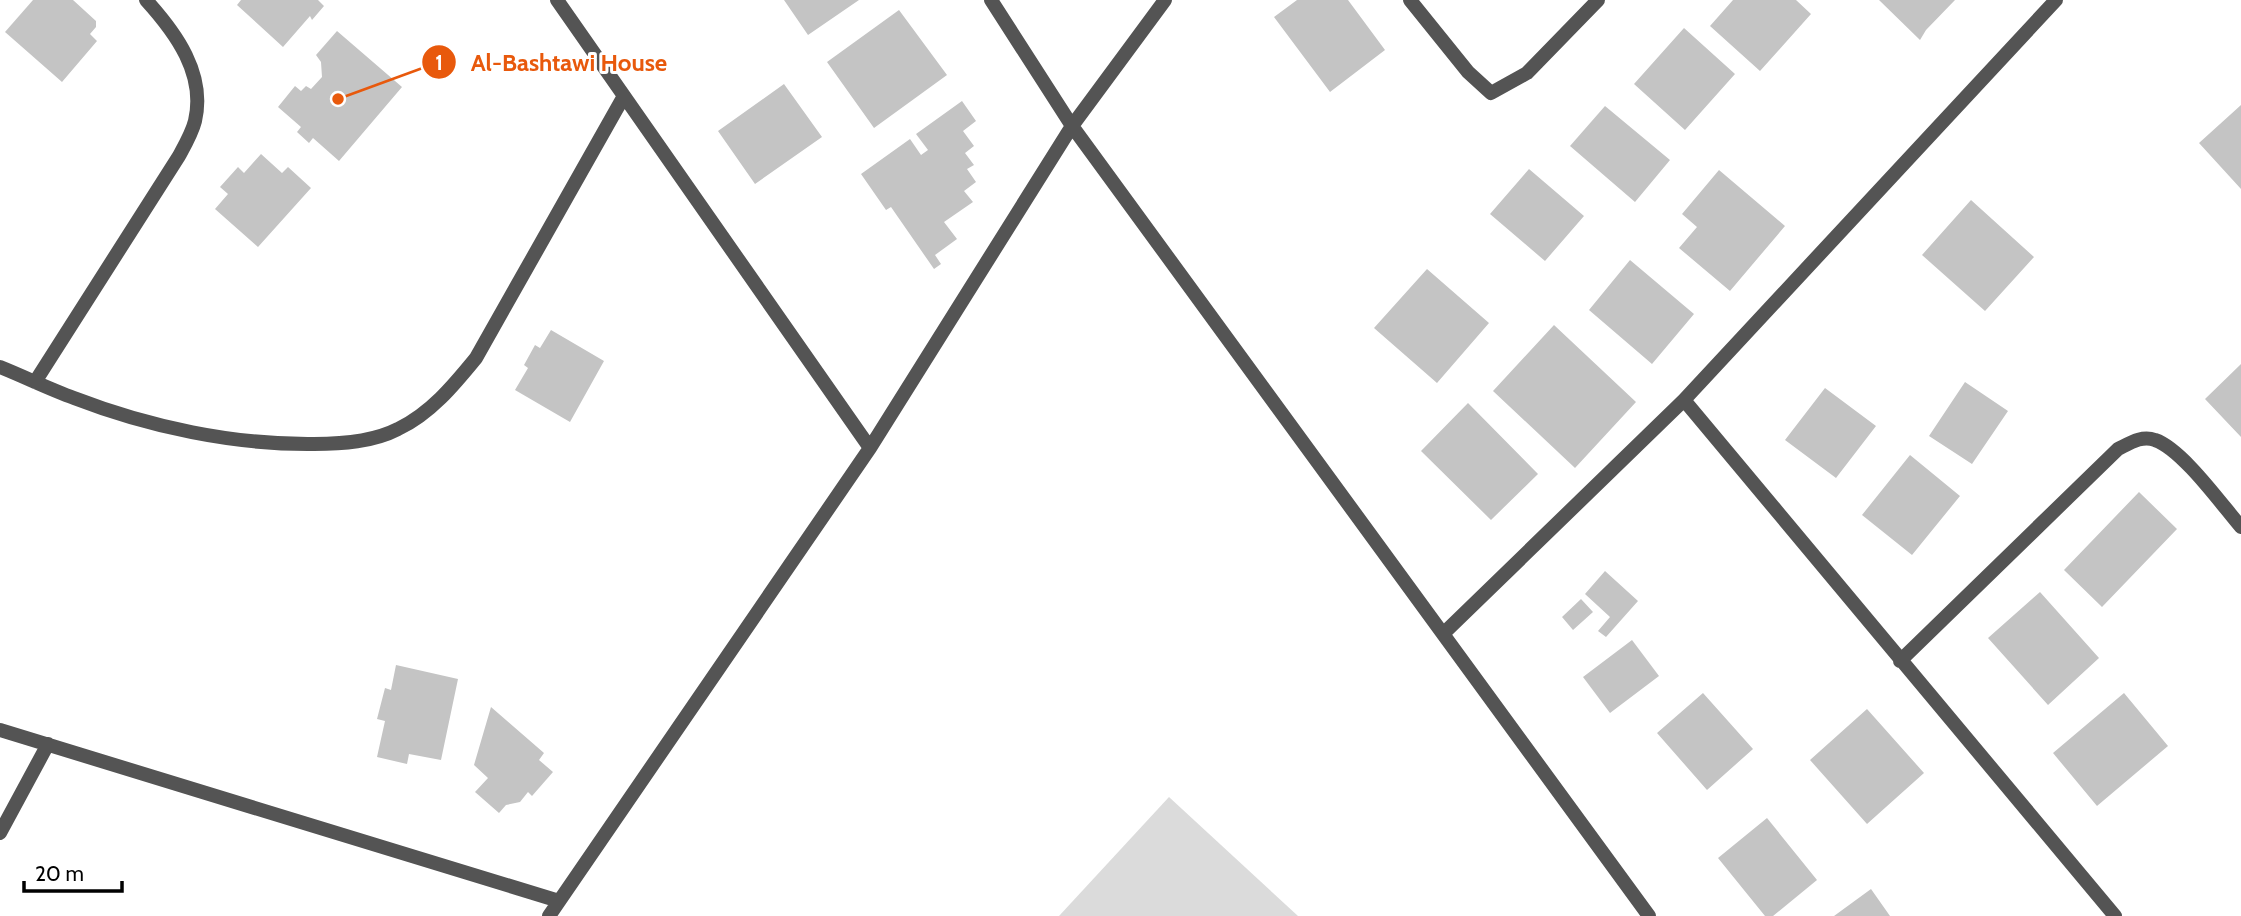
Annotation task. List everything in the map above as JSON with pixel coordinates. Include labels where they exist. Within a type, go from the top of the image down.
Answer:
[{"type":"street","points":[[35,382],[179,156],[194,124],[197,107],[195,76],[175,37],[146,0]]},
{"type":"street","points":[[557,0],[870,448]]},
{"type":"street","points":[[991,0],[1072,126],[1649,916]]},
{"type":"street","points":[[549,916],[870,448],[1072,126],[1165,0]]},
{"type":"street","points":[[1410,0],[1468,72],[1492,93],[1527,73],[1598,0]]},
{"type":"street","points":[[1444,633],[1684,400],[2056,0]]},
{"type":"street","points":[[0,367],[74,398],[127,416],[218,436],[281,443],[335,444],[364,440],[397,430],[427,411],[476,358],[624,96]]},
{"type":"street","points":[[1684,400],[2115,916]]},
{"type":"street","points":[[1900,661],[2118,449],[2138,439],[2154,439],[2168,447],[2183,460],[2241,527]]},
{"type":"street","points":[[0,730],[559,901]]},
{"type":"street","points":[[0,833],[48,744]]},
{"type":"shaded area","points":[[1169,797],[1298,916],[1059,916]]},
{"type":"building","points":[[33,0],[73,0],[96,21],[96,27],[90,34],[97,41],[62,82],[5,32]]},
{"type":"building","points":[[241,0],[318,0],[324,6],[312,20],[310,16],[283,47],[237,5]]},
{"type":"building","points":[[784,0],[859,0],[808,35]]},
{"type":"building","points":[[1297,0],[1348,0],[1385,50],[1330,92],[1274,17]]},
{"type":"building","points":[[1733,0],[1796,0],[1811,14],[1760,71],[1710,26]]},
{"type":"building","points":[[1879,0],[1955,0],[1920,40]]},
{"type":"building","points":[[899,10],[947,75],[874,128],[827,62]]},
{"type":"building","points":[[1684,28],[1735,74],[1685,130],[1634,84]]},
{"type":"building","points":[[337,31],[402,87],[339,161],[313,138],[309,143],[297,132],[301,127],[278,107],[295,86],[301,91],[306,86],[311,89],[322,77],[321,62],[316,55]]},
{"type":"building","points":[[784,84],[822,137],[755,184],[718,131]]},
{"type":"building","points":[[962,101],[976,121],[963,131],[974,146],[965,153],[974,165],[967,169],[976,182],[964,191],[973,202],[944,222],[957,239],[935,255],[941,264],[934,269],[891,207],[886,210],[861,174],[910,139],[921,155],[928,150],[916,134]]},
{"type":"building","points":[[2241,105],[2241,189],[2199,143]]},
{"type":"building","points":[[1605,106],[1670,160],[1635,202],[1570,146]]},
{"type":"building","points":[[261,154],[282,173],[288,167],[311,188],[258,247],[215,209],[228,194],[220,187],[238,167],[244,173]]},
{"type":"building","points":[[1529,169],[1584,216],[1545,261],[1490,214]]},
{"type":"building","points":[[1719,170],[1785,226],[1730,291],[1679,248],[1697,227],[1682,214]]},
{"type":"building","points":[[1971,200],[2034,257],[1985,311],[1922,255]]},
{"type":"building","points":[[1630,260],[1694,314],[1652,364],[1589,310]]},
{"type":"building","points":[[1427,269],[1489,323],[1437,383],[1374,328]]},
{"type":"building","points":[[1554,325],[1636,402],[1575,468],[1493,391]]},
{"type":"building","points":[[551,330],[604,361],[570,422],[515,390],[528,368],[524,365],[535,345],[540,348]]},
{"type":"building","points":[[2241,364],[2241,437],[2205,399]]},
{"type":"building","points":[[1965,382],[2008,411],[1972,464],[1929,436]]},
{"type":"building","points":[[1825,388],[1876,426],[1836,478],[1785,440]]},
{"type":"building","points":[[1468,403],[1538,474],[1491,520],[1421,451]]},
{"type":"building","points":[[1910,455],[1960,496],[1912,555],[1862,515]]},
{"type":"building","points":[[2139,492],[2177,529],[2102,607],[2064,570]]},
{"type":"building","points":[[1605,571],[1638,601],[1606,637],[1598,631],[1610,617],[1585,594]]},
{"type":"building","points":[[2040,592],[2099,658],[2048,705],[1988,638]]},
{"type":"building","points":[[1581,599],[1593,612],[1573,630],[1562,617]]},
{"type":"building","points":[[1632,640],[1659,676],[1610,713],[1583,677]]},
{"type":"building","points":[[396,665],[458,679],[441,760],[409,754],[407,764],[377,757],[385,721],[377,719],[385,688],[391,690]]},
{"type":"building","points":[[1703,693],[1753,749],[1707,790],[1657,733]]},
{"type":"building","points":[[2124,693],[2168,746],[2097,806],[2053,753]]},
{"type":"building","points":[[491,707],[544,753],[539,760],[553,772],[532,796],[528,792],[520,802],[506,805],[499,813],[475,792],[488,778],[474,765]]},
{"type":"building","points":[[1867,709],[1924,773],[1867,824],[1810,760]]},
{"type":"building","points":[[1767,818],[1817,880],[1773,916],[1765,916],[1718,858]]},
{"type":"building","points":[[1871,889],[1890,916],[1834,916]]},
{"type":"place","name":"Al-Bashtawi House","points":[[338,99]]}]
